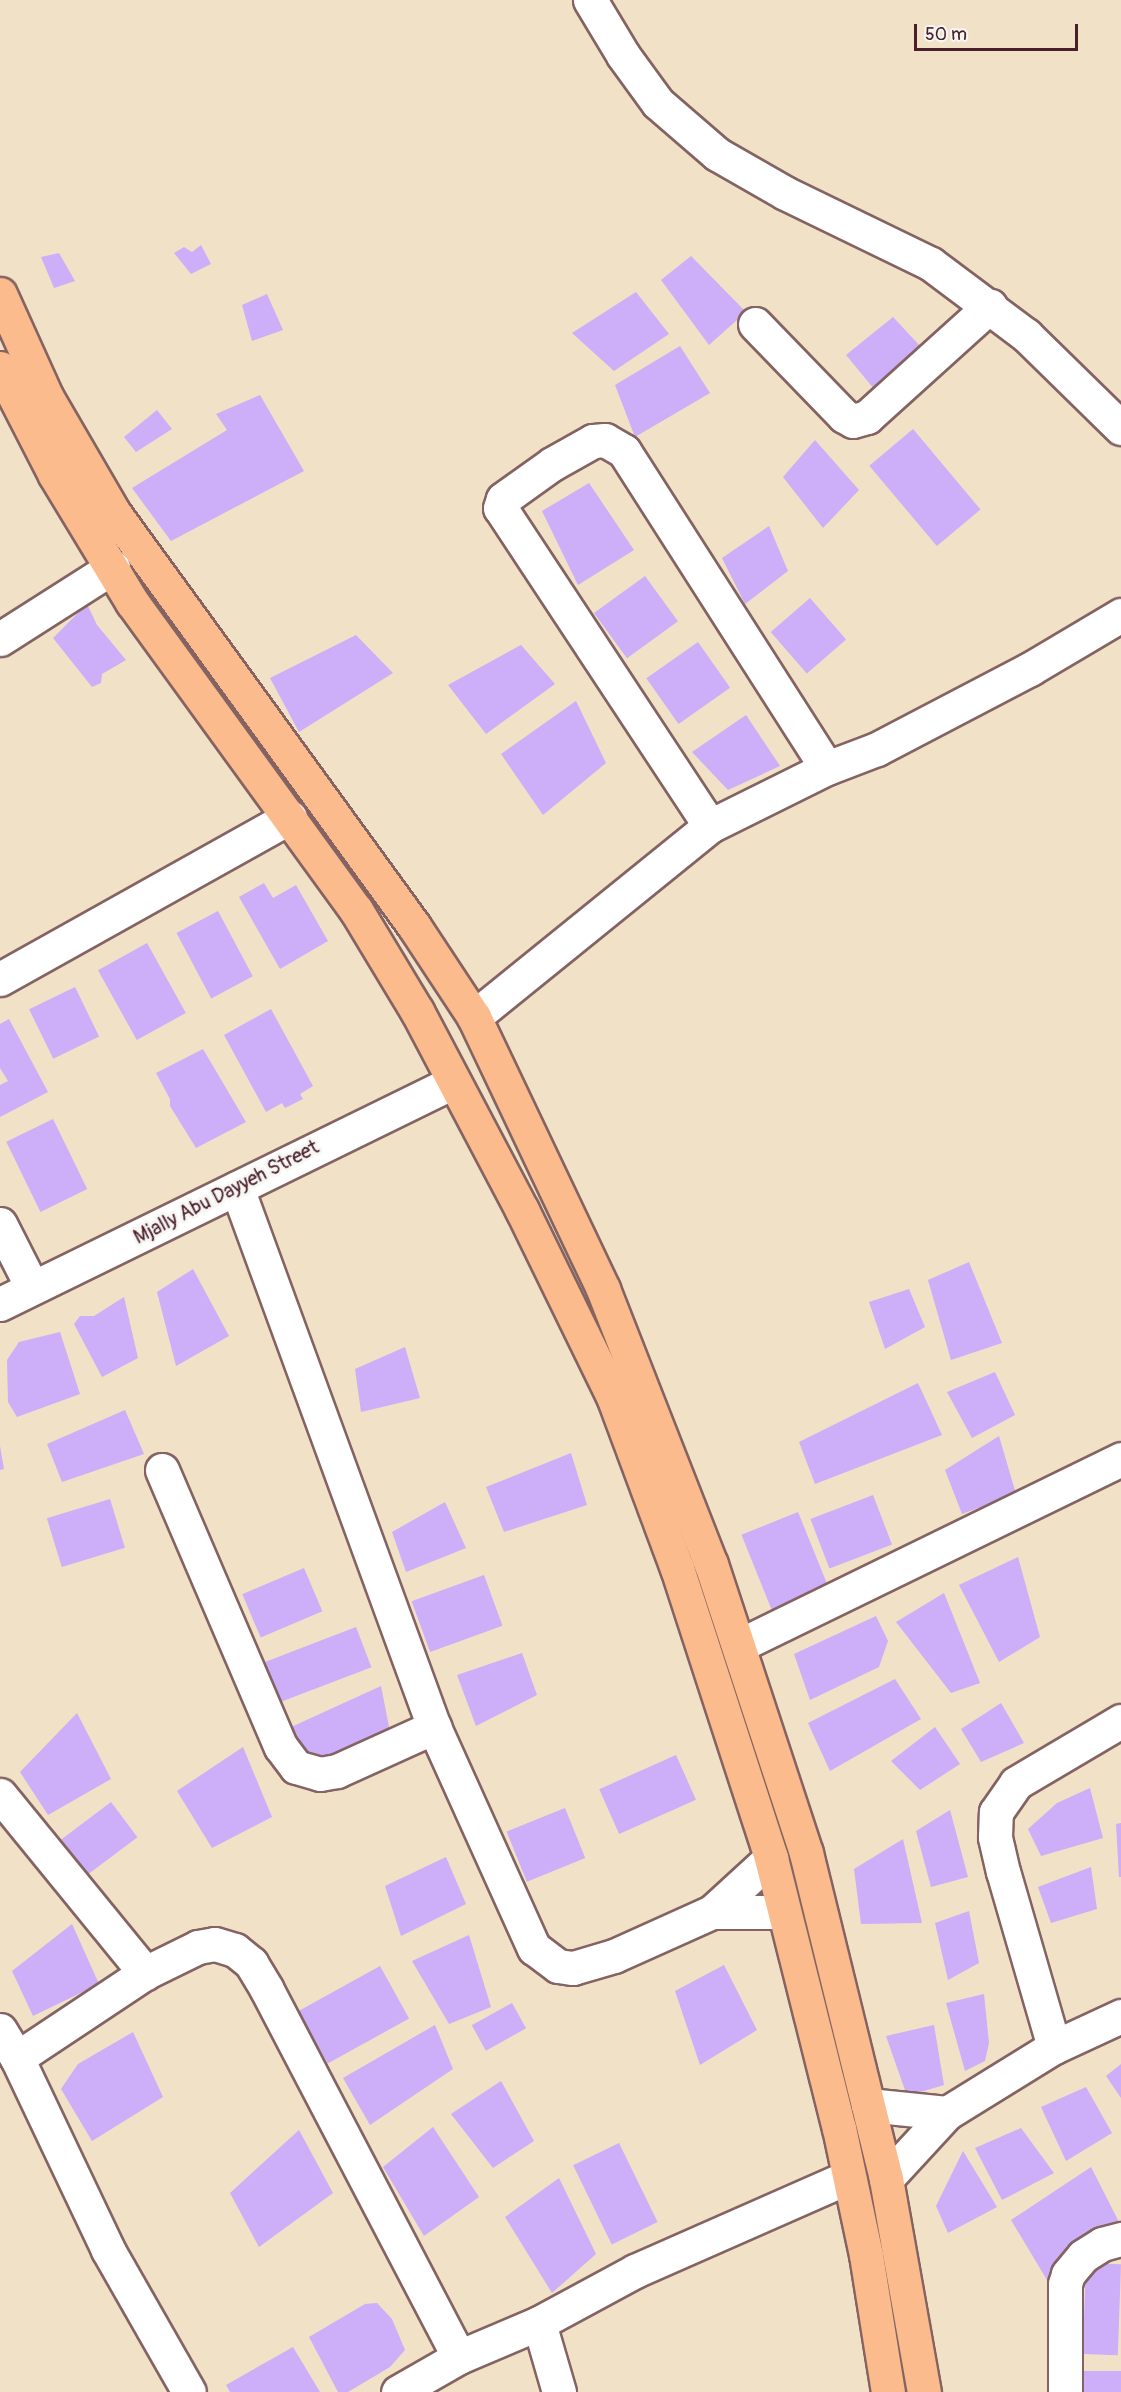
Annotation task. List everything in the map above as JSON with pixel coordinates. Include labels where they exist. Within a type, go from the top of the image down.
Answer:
[{"type":"main road","points":[[0,294],[46,396],[114,513],[414,926],[474,1017],[603,1289],[672,1463],[740,1645],[806,1853],[886,2179],[924,2392]]},
{"type":"main road","points":[[0,368],[55,475],[113,567],[132,602],[356,910],[417,1011],[577,1322],[614,1399],[681,1578],[771,1858],[810,2005],[866,2255],[888,2392]]},
{"type":"main road","points":[[643,1476],[672,1463]]},
{"type":"street","points":[[590,0],[622,55],[658,103],[717,154],[785,193],[931,264],[1026,334],[1121,428]]},
{"type":"street","points":[[755,324],[844,416],[853,421],[867,417],[990,306]]},
{"type":"street","points":[[710,826],[500,508],[503,499],[542,471],[593,441],[605,441],[624,451],[827,768]]},
{"type":"street","points":[[0,639],[113,567]]},
{"type":"street","points":[[474,1017],[710,826],[827,768],[877,749],[995,688],[1121,615]]},
{"type":"street","points":[[0,979],[290,817]]},
{"type":"street","name":"Mjally Abu Dayyeh Street","points":[[0,1304],[453,1082]]},
{"type":"street","points":[[237,1188],[434,1727],[534,1948],[544,1958],[573,1968],[614,1956],[712,1912],[771,1858]]},
{"type":"street","points":[[0,1224],[32,1287]]},
{"type":"street","points":[[740,1645],[1121,1459]]},
{"type":"street","points":[[162,1470],[281,1747],[296,1767],[320,1774],[337,1771],[434,1727]]},
{"type":"street","points":[[1054,2047],[1003,1872],[995,1837],[996,1812],[1016,1783],[1121,1721]]},
{"type":"street","points":[[0,1795],[145,1973]]},
{"type":"street","points":[[712,1912],[784,1912]]},
{"type":"street","points":[[18,2058],[145,1973],[198,1947],[215,1944],[235,1950],[250,1963],[326,2097],[459,2357]]},
{"type":"street","points":[[886,2179],[947,2113],[1054,2047],[1121,2016]]},
{"type":"street","points":[[0,2030],[18,2058],[108,2250],[189,2392]]},
{"type":"street","points":[[868,2105],[947,2113]]},
{"type":"street","points":[[398,2392],[459,2357],[539,2323],[635,2271],[848,2177]]},
{"type":"street","points":[[1065,2392],[1065,2284],[1068,2274],[1083,2256],[1102,2244],[1121,2239]]},
{"type":"street","points":[[539,2323],[559,2392]]},
{"type":"building","points":[[201,245],[211,264],[191,274],[174,253],[184,247],[192,252]]},
{"type":"building","points":[[59,253],[75,281],[54,288],[41,257]]},
{"type":"building","points":[[691,256],[746,312],[709,345],[661,280]]},
{"type":"building","points":[[636,292],[669,334],[614,371],[572,333]]},
{"type":"building","points":[[267,294],[283,330],[252,341],[242,305]]},
{"type":"building","points":[[893,317],[920,346],[879,395],[846,355]]},
{"type":"building","points":[[680,346],[710,393],[635,437],[615,385]]},
{"type":"building","points":[[260,395],[304,471],[171,541],[132,488],[227,430],[216,414]]},
{"type":"building","points":[[157,410],[172,429],[136,452],[124,437]]},
{"type":"building","points":[[913,429],[980,509],[937,546],[869,466]]},
{"type":"building","points":[[815,440],[859,490],[823,528],[783,477]]},
{"type":"building","points":[[589,483],[634,550],[578,585],[542,511]]},
{"type":"building","points":[[769,526],[788,571],[745,604],[722,558]]},
{"type":"building","points":[[645,576],[678,621],[627,658],[594,613]]},
{"type":"building","points":[[810,598],[846,640],[807,674],[771,632]]},
{"type":"building","points":[[87,604],[97,625],[126,660],[102,674],[101,683],[92,687],[53,638]]},
{"type":"building","points":[[356,635],[393,673],[299,732],[270,678]]},
{"type":"building","points":[[698,642],[730,688],[679,724],[646,678]]},
{"type":"building","points":[[521,645],[555,684],[486,734],[448,685]]},
{"type":"building","points":[[576,701],[606,763],[543,815],[501,754]]},
{"type":"building","points":[[746,715],[780,766],[728,790],[692,752]]},
{"type":"building","points":[[264,883],[273,898],[296,885],[328,941],[280,969],[239,897]]},
{"type":"building","points":[[218,911],[253,976],[211,998],[177,933]]},
{"type":"building","points":[[147,943],[186,1013],[137,1040],[98,970]]},
{"type":"building","points":[[75,987],[99,1036],[53,1059],[29,1009]]},
{"type":"building","points":[[271,1009],[313,1086],[300,1094],[303,1099],[285,1108],[282,1103],[266,1112],[224,1035]]},
{"type":"building","points":[[9,1019],[48,1092],[0,1117],[0,1085],[8,1081],[0,1068],[0,1024]]},
{"type":"building","points":[[203,1049],[246,1122],[196,1148],[170,1106],[170,1099],[156,1073]]},
{"type":"building","points":[[53,1119],[87,1189],[40,1212],[6,1142]]},
{"type":"building","points":[[969,1262],[1002,1343],[951,1360],[928,1280]]},
{"type":"building","points":[[193,1269],[229,1336],[176,1366],[157,1292]]},
{"type":"building","points":[[909,1289],[925,1327],[885,1349],[869,1302]]},
{"type":"building","points":[[124,1297],[138,1358],[102,1377],[74,1324],[80,1316],[94,1316]]},
{"type":"building","points":[[60,1332],[80,1394],[17,1417],[8,1402],[7,1360],[19,1342]]},
{"type":"building","points":[[405,1347],[420,1398],[361,1412],[355,1369]]},
{"type":"building","points":[[995,1372],[1015,1415],[972,1438],[947,1392]]},
{"type":"building","points":[[918,1383],[942,1435],[815,1484],[799,1442]]},
{"type":"building","points":[[125,1410],[144,1454],[62,1482],[47,1444]]},
{"type":"building","points":[[999,1436],[1016,1494],[962,1514],[945,1470]]},
{"type":"building","points":[[0,1446],[4,1469],[0,1470]]},
{"type":"building","points":[[571,1453],[587,1505],[504,1532],[486,1487]]},
{"type":"building","points":[[873,1495],[892,1544],[829,1568],[810,1519]]},
{"type":"building","points":[[110,1499],[125,1548],[62,1567],[47,1518]]},
{"type":"building","points":[[445,1502],[466,1548],[406,1572],[392,1532]]},
{"type":"building","points":[[798,1512],[830,1591],[773,1614],[741,1535]]},
{"type":"building","points":[[1018,1557],[1040,1637],[999,1662],[959,1585]]},
{"type":"building","points":[[304,1568],[322,1611],[261,1637],[242,1594]]},
{"type":"building","points":[[484,1575],[502,1626],[430,1652],[412,1601]]},
{"type":"building","points":[[944,1593],[980,1683],[951,1693],[896,1622]]},
{"type":"building","points":[[876,1616],[888,1641],[879,1667],[810,1700],[794,1654]]},
{"type":"building","points":[[356,1627],[371,1667],[275,1704],[260,1664]]},
{"type":"building","points":[[522,1653],[537,1695],[476,1726],[457,1675]]},
{"type":"building","points":[[895,1679],[921,1719],[830,1771],[808,1723]]},
{"type":"building","points":[[381,1686],[390,1732],[314,1770],[289,1728]]},
{"type":"building","points":[[1001,1703],[1024,1743],[981,1762],[961,1729]]},
{"type":"building","points":[[77,1713],[111,1779],[48,1815],[20,1772]]},
{"type":"building","points":[[935,1727],[960,1764],[920,1790],[891,1761]]},
{"type":"building","points":[[243,1747],[272,1817],[212,1848],[177,1791]]},
{"type":"building","points":[[676,1755],[696,1800],[619,1834],[599,1789]]},
{"type":"building","points":[[1090,1788],[1103,1838],[1041,1856],[1028,1829],[1057,1803]]},
{"type":"building","points":[[111,1802],[137,1837],[85,1877],[58,1842]]},
{"type":"building","points":[[565,1808],[585,1858],[527,1882],[507,1832]]},
{"type":"building","points":[[950,1810],[968,1877],[931,1887],[916,1831]]},
{"type":"building","points":[[1121,1823],[1121,1877],[1119,1877],[1116,1824]]},
{"type":"building","points":[[903,1839],[922,1923],[861,1924],[854,1869]]},
{"type":"building","points":[[446,1857],[466,1904],[401,1936],[385,1886]]},
{"type":"building","points":[[1091,1867],[1097,1909],[1051,1923],[1038,1887]]},
{"type":"building","points":[[969,1911],[979,1963],[948,1980],[935,1923]]},
{"type":"building","points":[[72,1924],[99,1984],[33,2016],[12,1971]]},
{"type":"building","points":[[469,1935],[491,2007],[449,2024],[412,1961]]},
{"type":"building","points":[[724,1965],[757,2030],[700,2065],[675,1991]]},
{"type":"building","points":[[380,1966],[409,2018],[328,2064],[299,2011]]},
{"type":"building","points":[[984,1994],[989,2043],[985,2061],[965,2071],[946,2003]]},
{"type":"building","points":[[512,2003],[526,2028],[486,2051],[472,2025]]},
{"type":"building","points":[[435,2025],[453,2069],[370,2125],[343,2078]]},
{"type":"building","points":[[934,2025],[944,2085],[907,2096],[886,2036]]},
{"type":"building","points":[[133,2032],[163,2097],[92,2141],[61,2089],[78,2064]]},
{"type":"building","points":[[1121,2064],[1121,2098],[1106,2076]]},
{"type":"building","points":[[501,2081],[534,2141],[493,2168],[451,2114]]},
{"type":"building","points":[[1086,2087],[1112,2133],[1066,2161],[1041,2107]]},
{"type":"building","points":[[433,2127],[479,2197],[424,2236],[383,2167]]},
{"type":"building","points":[[1021,2128],[1054,2173],[1002,2200],[975,2148]]},
{"type":"building","points":[[299,2130],[333,2193],[259,2247],[230,2193]]},
{"type":"building","points":[[619,2143],[658,2222],[612,2244],[573,2165]]},
{"type":"building","points":[[963,2151],[997,2207],[948,2233],[936,2206]]},
{"type":"building","points":[[1091,2167],[1120,2224],[1047,2280],[1011,2220]]},
{"type":"building","points":[[559,2178],[596,2254],[552,2293],[505,2217]]},
{"type":"building","points":[[1086,2263],[1121,2264],[1118,2355],[1083,2354]]},
{"type":"building","points":[[377,2303],[392,2319],[405,2350],[390,2367],[348,2392],[338,2392],[309,2337],[365,2304]]},
{"type":"building","points":[[293,2347],[320,2392],[230,2392],[226,2385]]},
{"type":"building","points":[[1082,2371],[1121,2371],[1121,2392],[1082,2392]]}]
